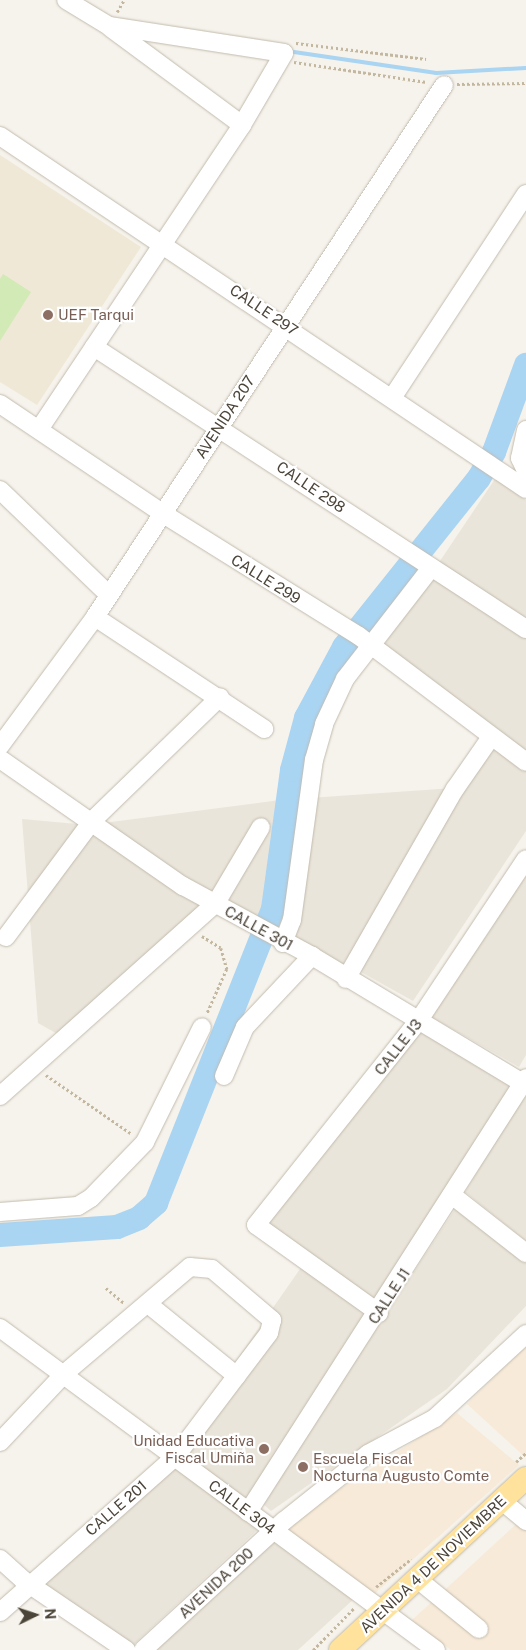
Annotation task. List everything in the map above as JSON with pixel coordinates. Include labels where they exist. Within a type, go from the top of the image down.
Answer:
[{"type":"main road","name":"AVENIDA 4 DE NOVIEMBRE","points":[[340,1650],[501,1500],[525,1481]]},
{"type":"street","points":[[66,0],[109,26],[242,125]]},
{"type":"street","points":[[40,428],[242,125],[282,57],[109,26]]},
{"type":"street","name":"AVENIDA 207","points":[[0,746],[95,617],[285,324],[444,85]]},
{"type":"street","name":"CALLE 297","points":[[0,136],[164,242],[526,489]]},
{"type":"street","points":[[398,402],[526,194]]},
{"type":"street","name":"CALLE 298","points":[[94,347],[219,425],[429,568],[526,629]]},
{"type":"street","name":"CALLE 299","points":[[0,404],[40,428],[162,513],[363,641],[526,762]]},
{"type":"street","points":[[526,430],[520,458],[526,471]]},
{"type":"street","points":[[0,490],[109,595]]},
{"type":"street","points":[[278,941],[292,920],[314,760],[324,724],[363,641],[429,568]]},
{"type":"street","points":[[95,617],[220,697],[264,729]]},
{"type":"street","points":[[6,937],[92,822],[220,697]]},
{"type":"street","points":[[346,979],[455,789],[491,737]]},
{"type":"street","name":"CALLE 301","points":[[0,759],[183,886],[216,903],[278,941],[312,956],[346,979],[525,1082]]},
{"type":"street","points":[[0,1096],[216,903],[260,827]]},
{"type":"street","name":"CALLE J3","points":[[379,1313],[256,1225],[419,1020],[526,859]]},
{"type":"street","points":[[224,1076],[245,1027],[312,956]]},
{"type":"street","points":[[0,1212],[78,1206],[128,1164],[145,1142],[202,1027]]},
{"type":"street","name":"CALLE J1","points":[[248,1512],[379,1313],[525,1082]]},
{"type":"street","points":[[453,1196],[526,1253]]},
{"type":"street","name":"CALLE 201","points":[[0,1612],[29,1584],[176,1456],[269,1333],[272,1320],[205,1266],[190,1267],[142,1309]]},
{"type":"street","points":[[0,1442],[65,1373],[142,1309],[236,1376]]},
{"type":"street","name":"CALLE 304","points":[[0,1328],[65,1373],[248,1512],[436,1650]]},
{"type":"street","name":"AVENIDA 200","points":[[143,1650],[273,1530],[368,1454],[435,1418],[526,1334]]},
{"type":"street","points":[[501,1500],[526,1521]]},
{"type":"street","points":[[0,1559],[29,1584],[126,1650]]},
{"type":"street","points":[[416,1578],[478,1629]]},
{"type":"path","points":[[426,59],[291,42],[282,57],[444,85],[526,83]]},
{"type":"path","points":[[187,929],[216,941],[227,969],[202,1027]]},
{"type":"path","points":[[32,1066],[145,1142]]},
{"type":"path","points":[[106,1288],[142,1309]]},
{"type":"shaded area","name":"UEF Tarqui","points":[[0,155],[141,247],[37,405],[0,382]]},
{"type":"shaded area","points":[[495,479],[526,500],[526,751],[383,646]]},
{"type":"shaded area","points":[[495,744],[526,766],[526,831],[413,1001],[361,972],[371,933]]},
{"type":"shaded area","points":[[454,788],[339,971],[211,911],[61,1036],[38,1023],[22,819],[88,825],[280,800]]},
{"type":"shaded area","points":[[526,868],[526,1055],[519,1067],[426,1014]]},
{"type":"shaded area","points":[[417,1015],[521,1083],[248,1506],[267,1521],[132,1646],[23,1580],[175,1448],[307,1259],[251,1216]]},
{"type":"shaded area","points":[[523,1096],[526,1097],[526,1241],[465,1192]]},
{"type":"shaded area","points":[[459,1203],[526,1260],[526,1306],[447,1389],[271,1511],[262,1503]]},
{"type":"shaded area","points":[[526,1345],[526,1455],[525,1457],[467,1404]]},
{"type":"shaded area","points":[[457,1413],[519,1465],[373,1595],[283,1526]]},
{"type":"shaded area","points":[[526,1515],[526,1650],[451,1650],[412,1620]]},
{"type":"shaded area","points":[[275,1537],[356,1597],[298,1650],[153,1650]]},
{"type":"green space","points":[[3,274],[31,292],[0,341],[0,279]]},
{"type":"waterway","points":[[294,52],[436,73],[526,68]]},
{"type":"waterway","points":[[0,1235],[117,1227],[139,1218],[156,1203],[273,909],[292,770],[306,718],[344,647],[479,478],[494,452],[526,365]]},
{"type":"place","name":"UEF Tarqui","points":[[48,315]]},
{"type":"place","name":"Unidad Educativa Fiscal Umiña","points":[[264,1449]]},
{"type":"place","name":"Escuela Fiscal Nocturna Augusto Comte","points":[[303,1467]]}]
